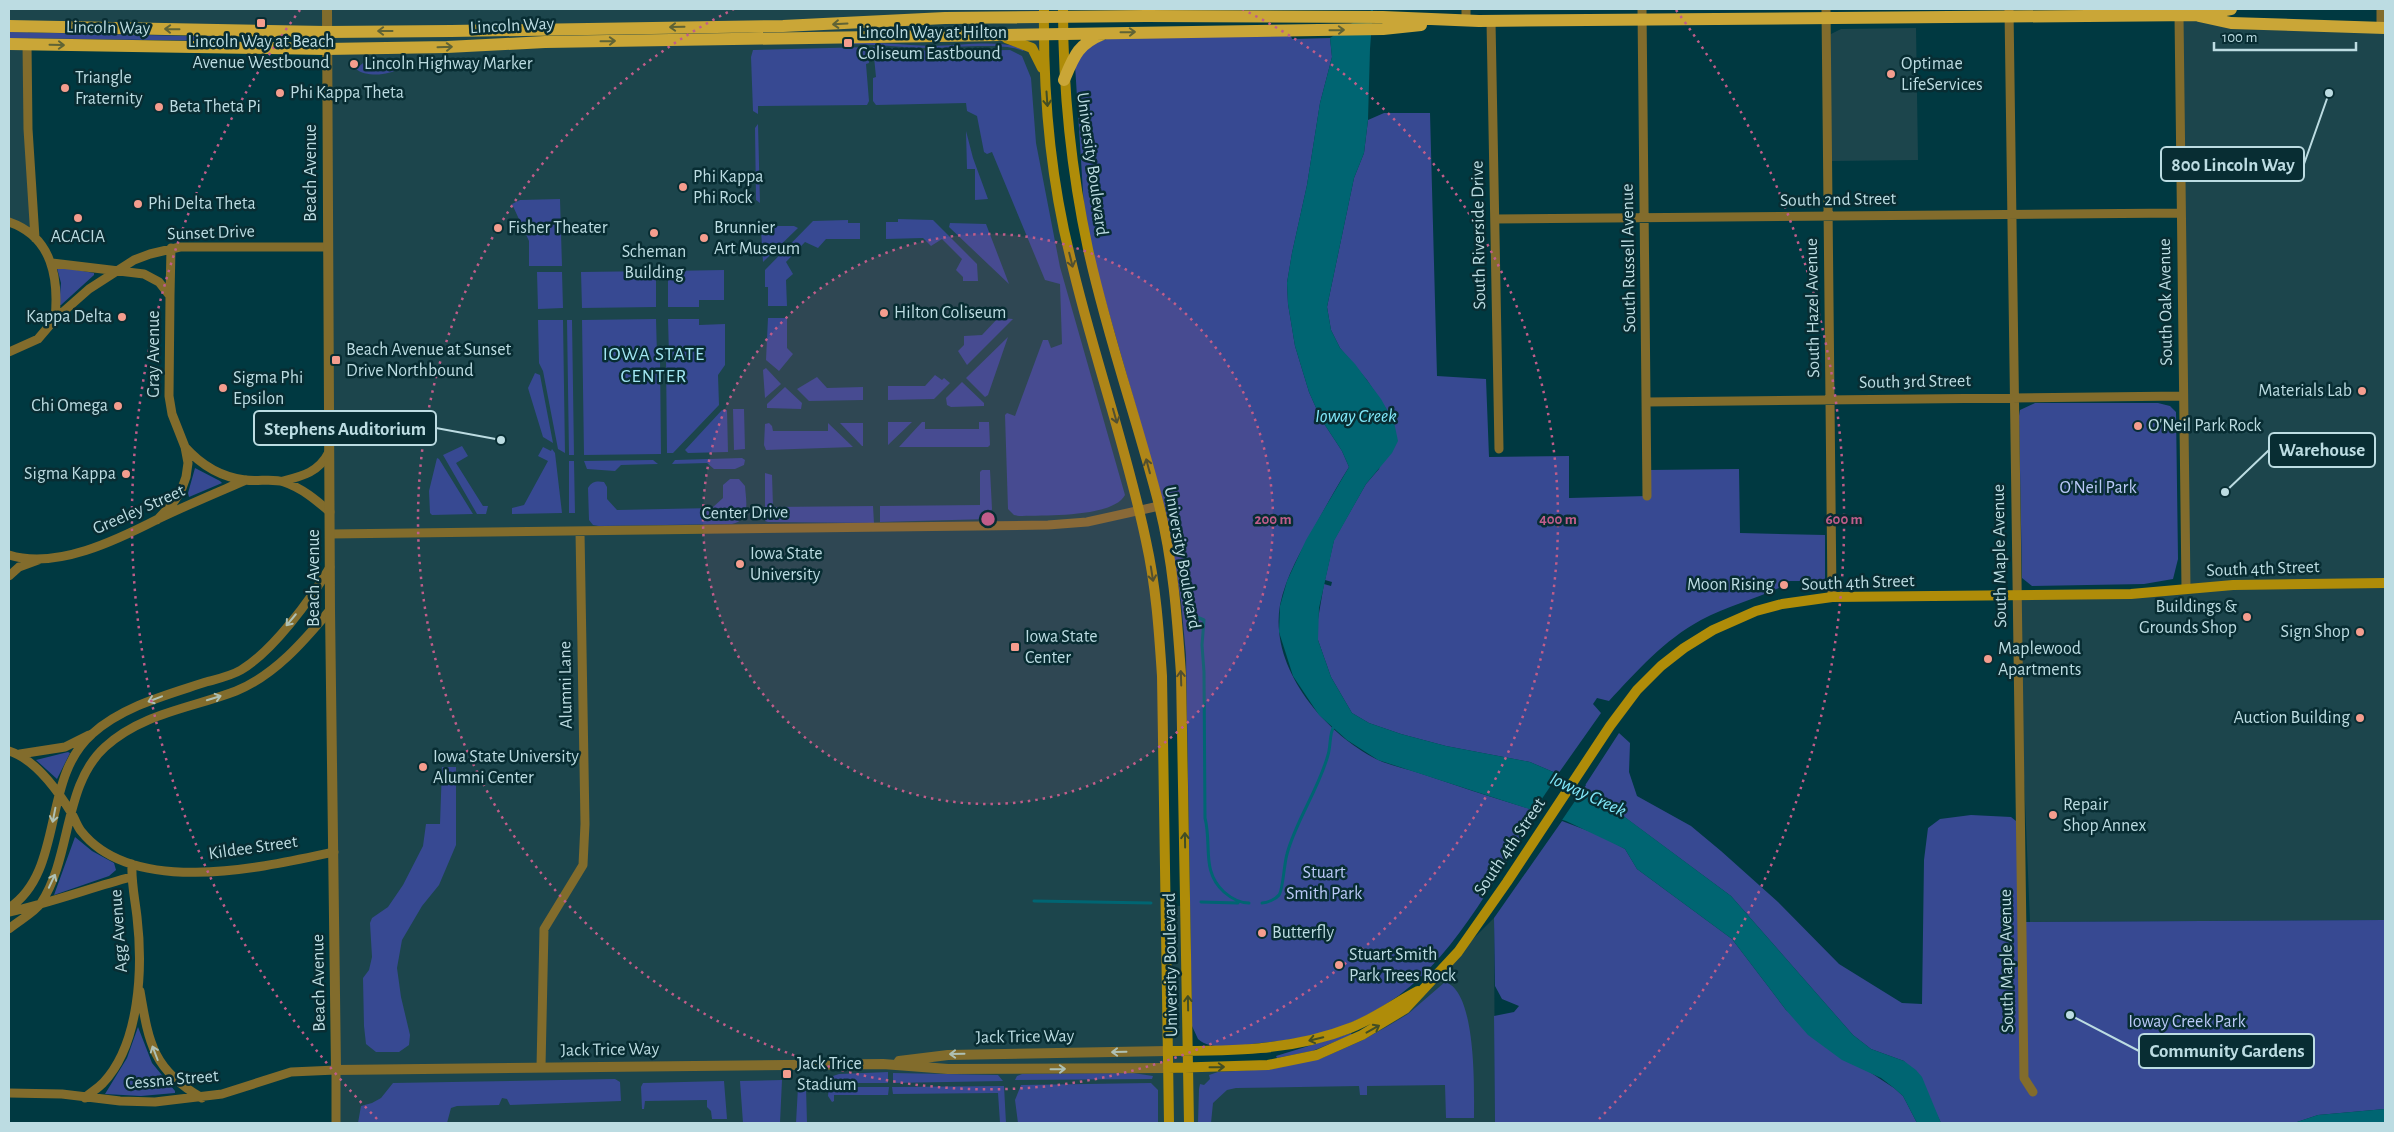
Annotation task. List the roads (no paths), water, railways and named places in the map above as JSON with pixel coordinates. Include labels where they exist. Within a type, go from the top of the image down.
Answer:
[{"type":"main road","points":[[994,18],[1022,9]]},
{"type":"main road","points":[[1091,9],[1106,16]]},
{"type":"main road","name":"Lincoln Way","points":[[9,44],[326,49],[440,47],[544,42],[1106,32],[1291,24],[1383,23],[1466,15],[1491,21],[1642,14],[2009,13],[2179,16],[2197,12],[2231,9]]},
{"type":"main road","name":"Lincoln Way","points":[[2197,12],[2231,23],[2383,28]]},
{"type":"main road","name":"Lincoln Way","points":[[9,26],[326,32],[783,26],[994,18],[1044,13],[1291,24]]},
{"type":"main road","name":"University Boulevard","points":[[1044,13],[1050,144],[1068,248],[1140,510],[1157,606],[1162,676],[1169,1123]]},
{"type":"main road","name":"University Boulevard","points":[[1063,13],[1064,80],[1075,178],[1088,250],[1100,301],[1159,506],[1176,604],[1182,674],[1189,1123]]},
{"type":"main road","points":[[1064,80],[1080,48],[1086,42],[1106,32]]},
{"type":"main road","points":[[993,34],[1012,39],[1032,48],[1041,62],[1046,80]]},
{"type":"main road","name":"South 4th Street","points":[[1168,1068],[1268,1065],[1317,1056],[1383,1024],[1405,1009],[1458,952],[1588,758],[1637,690],[1661,666],[1684,648],[1713,630],[1756,611],[1782,604],[1832,597],[2131,594],[2186,588],[2268,583],[2385,583]]},
{"type":"main road","name":"South 4th Street","points":[[1168,1051],[1271,1048],[1330,1035],[1369,1020],[1423,989]]},
{"type":"street","name":"Beach Avenue","points":[[327,9],[330,610],[336,1123]]},
{"type":"street","points":[[2381,9],[2383,28]]},
{"type":"street","name":"South Hazel Avenue","points":[[1826,13],[1832,597]]},
{"type":"street","name":"South Maple Avenue","points":[[2009,13],[2024,1078],[2033,1092]]},
{"type":"street","name":"South Russell Avenue","points":[[1642,14],[1647,496]]},
{"type":"street","name":"South Oak Avenue","points":[[2179,16],[2186,588]]},
{"type":"street","name":"South Riverside Drive","points":[[1491,21],[1498,449]]},
{"type":"street","points":[[27,44],[28,129],[35,238]]},
{"type":"street","name":"South 2nd Street","points":[[1495,219],[2181,213]]},
{"type":"street","points":[[9,222],[26,230],[35,238],[52,263],[57,295],[55,319]]},
{"type":"street","name":"Sunset Drive","points":[[9,352],[38,339],[55,319],[89,289],[114,271],[134,260],[171,248],[328,247]]},
{"type":"street","name":"Gray Avenue","points":[[157,520],[181,491],[186,477],[188,462],[185,447],[172,414],[169,396],[171,248]]},
{"type":"street","name":"Gray Avenue","points":[[52,263],[144,274],[159,282],[170,296]]},
{"type":"street","name":"South 3rd Street","points":[[1647,402],[2183,396]]},
{"type":"street","name":"Greeley Street","points":[[185,447],[197,460],[212,470],[246,480],[283,481],[316,470],[323,464],[329,452]]},
{"type":"street","name":"Greeley Street","points":[[43,558],[89,551],[246,480]]},
{"type":"street","name":"Greeley Street","points":[[283,481],[310,495],[330,512]]},
{"type":"street","name":"Center Drive","points":[[330,534],[1048,525],[1087,522],[1159,506]]},
{"type":"street","name":"Alumni Lane","points":[[541,1067],[544,929],[583,865],[580,532]]},
{"type":"street","points":[[9,555],[18,558],[43,558]]},
{"type":"street","points":[[9,576],[19,567],[43,558]]},
{"type":"street","points":[[9,751],[20,754],[65,747],[92,734],[137,706],[241,671],[264,651],[291,621],[330,567]]},
{"type":"street","points":[[9,929],[40,905],[60,865],[80,784],[91,763],[105,746],[152,717],[237,690],[256,681],[275,667],[305,639],[330,610]]},
{"type":"street","points":[[9,908],[24,896],[42,860],[66,771],[92,734]]},
{"type":"street","name":"Kildee Street","points":[[20,754],[36,769],[58,795],[80,829],[93,844],[132,864],[197,872],[230,871],[270,866],[334,852]]},
{"type":"street","name":"Agg Avenue","points":[[84,1098],[103,1083],[117,1064],[133,1019],[138,983],[137,918],[131,877],[132,864]]},
{"type":"street","points":[[9,912],[40,905],[84,889],[131,877]]},
{"type":"street","name":"Agg Avenue","points":[[138,983],[151,1041],[159,1062],[181,1086],[202,1098]]},
{"type":"street","name":"Jack Trice Way","points":[[883,1064],[948,1054],[1168,1051]]},
{"type":"street","name":"Jack Trice Way","points":[[336,1070],[883,1064],[927,1068],[1009,1070],[1168,1068]]},
{"type":"street","name":"Cessna Street","points":[[9,1093],[62,1094],[84,1098],[155,1102],[202,1098],[222,1094],[291,1072],[336,1070]]},
{"type":"water","name":"Ioway Creek","points":[[1373,9],[1368,120],[1364,153],[1354,178],[1327,307],[1331,330],[1340,348],[1355,364],[1381,399],[1394,422],[1398,441],[1392,453],[1366,484],[1334,541],[1319,608],[1318,640],[1331,677],[1352,713],[1369,723],[1446,746],[1530,762],[1579,783],[1731,896],[1853,1035],[1871,1049],[1904,1061],[1916,1070],[1922,1077],[1941,1123],[1917,1123],[1903,1096],[1894,1088],[1881,1078],[1842,1060],[1808,1035],[1786,1010],[1732,939],[1637,869],[1625,849],[1566,821],[1378,760],[1347,740],[1319,715],[1293,676],[1279,632],[1280,606],[1287,581],[1306,540],[1349,467],[1342,451],[1321,419],[1309,392],[1295,346],[1288,304],[1287,283],[1307,185],[1320,103],[1332,57],[1330,38]]},
{"type":"water","points":[[2385,1109],[2385,1123],[2294,1123],[2318,1115]]},
{"type":"waterway","points":[[1197,617],[1204,620],[1202,645],[1204,672],[1205,818],[1208,857],[1212,875],[1224,892],[1236,900],[1249,903]]},
{"type":"waterway","points":[[1262,903],[1274,899],[1280,892],[1291,841],[1324,768],[1334,726]]},
{"type":"waterway","points":[[1034,901],[1151,903]]},
{"type":"waterway","points":[[1201,902],[1238,903]]},
{"type":"place","name":"Lincoln Way at Beach Avenue Westbound","points":[[261,23]]},
{"type":"place","name":"Lincoln Way at Hilton Coliseum Eastbound","points":[[848,43]]},
{"type":"place","name":"Lincoln Highway Marker","points":[[354,64]]},
{"type":"place","name":"Optimae LifeServices","points":[[1891,74]]},
{"type":"place","name":"Triangle Fraternity","points":[[65,88]]},
{"type":"place","name":"Phi Kappa Theta","points":[[280,93]]},
{"type":"place","name":"800 Lincoln Way","points":[[2329,93]]},
{"type":"place","name":"Beta Theta Pi","points":[[159,107]]},
{"type":"place","name":"Phi Kappa Phi Rock","points":[[683,187]]},
{"type":"place","name":"Phi Delta Theta","points":[[138,204]]},
{"type":"place","name":"ACACIA","points":[[78,218]]},
{"type":"place","name":"Fisher Theater","points":[[498,228]]},
{"type":"place","name":"Scheman Building","points":[[654,233]]},
{"type":"place","name":"Brunnier Art Museum","points":[[704,238]]},
{"type":"place","name":"Hilton Coliseum","points":[[884,313]]},
{"type":"place","name":"Kappa Delta","points":[[122,317]]},
{"type":"place","name":"Beach Avenue at Sunset Drive Northbound","points":[[336,360]]},
{"type":"place","name":"Sigma Phi Epsilon","points":[[223,388]]},
{"type":"place","name":"Materials Lab","points":[[2362,391]]},
{"type":"place","name":"Chi Omega","points":[[118,406]]},
{"type":"place","name":"O'Neil Park Rock","points":[[2138,426]]},
{"type":"place","name":"Stephens Auditorium","points":[[501,440]]},
{"type":"place","name":"Sigma Kappa","points":[[126,474]]},
{"type":"place","name":"Warehouse","points":[[2225,492]]},
{"type":"place","name":"Iowa State University","points":[[740,564]]},
{"type":"place","name":"Moon Rising","points":[[1784,585]]},
{"type":"place","name":"Buildings & Grounds Shop","points":[[2247,617]]},
{"type":"place","name":"Sign Shop","points":[[2360,632]]},
{"type":"place","name":"Iowa State Center","points":[[1015,647]]},
{"type":"place","name":"Maplewood Apartments","points":[[1988,659]]},
{"type":"place","name":"Auction Building","points":[[2360,718]]},
{"type":"place","name":"Iowa State University Alumni Center","points":[[423,767]]},
{"type":"place","name":"Repair Shop Annex","points":[[2053,815]]},
{"type":"place","name":"Butterfly","points":[[1262,933]]},
{"type":"place","name":"Stuart Smith Park Trees Rock","points":[[1339,965]]},
{"type":"place","name":"Community Gardens","points":[[2070,1015]]},
{"type":"place","name":"Jack Trice Stadium","points":[[787,1074]]},
{"type":"district","name":"IOWA STATE CENTER","points":[[654,365]]},
{"type":"park label","name":"O'Neil Park","points":[[2098,488]]},
{"type":"park label","name":"Stuart Smith Park","points":[[1324,883]]},
{"type":"park label","name":"Ioway Creek Park","points":[[2187,1022]]}]
